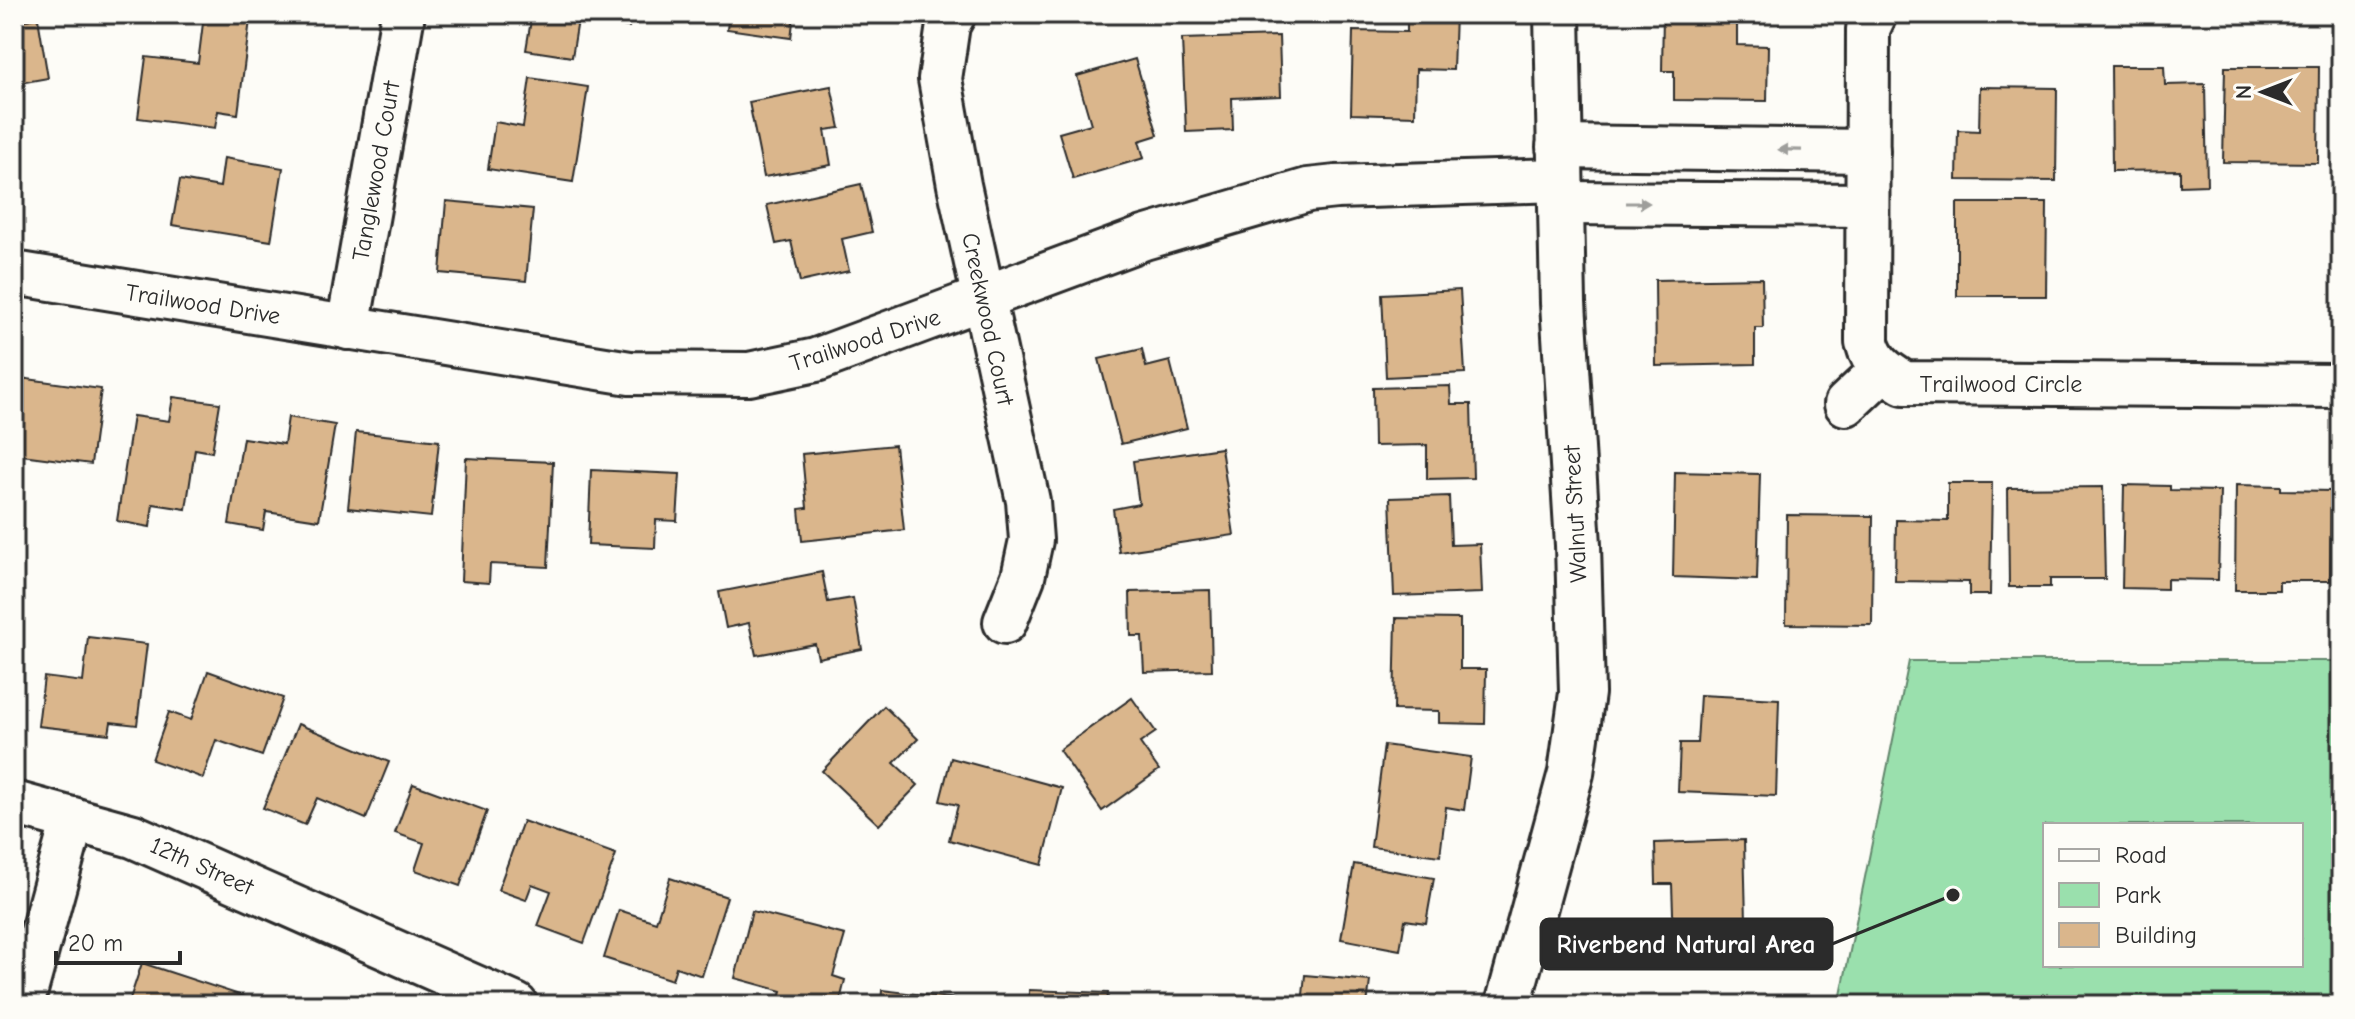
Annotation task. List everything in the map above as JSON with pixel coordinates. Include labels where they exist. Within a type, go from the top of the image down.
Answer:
[{"type":"street","name":"Tanglewood Court","points":[[348,328],[403,14]]},
{"type":"street","name":"Creekwood Court","points":[[954,14],[948,25],[940,79],[983,299],[1028,501],[1031,540],[1023,577],[1005,622]]},
{"type":"street","name":"Walnut Street","points":[[1508,1005],[1571,773],[1582,693],[1578,545],[1559,177],[1557,14]]},
{"type":"street","points":[[1846,404],[1882,370],[1870,354],[1867,342],[1868,29],[1875,14]]},
{"type":"street","points":[[1559,177],[1868,151]]},
{"type":"street","name":"Trailwood Drive","points":[[14,273],[630,373],[749,374],[816,360],[1144,238],[1308,190],[1559,177]]},
{"type":"street","points":[[1559,177],[1867,205]]},
{"type":"street","name":"Trailwood Circle","points":[[1882,370],[1904,383],[2341,386]]},
{"type":"street","name":"12th Street","points":[[14,803],[133,836],[516,1005]]},
{"type":"street","points":[[22,1005],[73,819]]},
{"type":"green space","points":[[1909,661],[2341,661],[2341,1005],[1839,1005]]},
{"type":"building","points":[[532,14],[631,14],[629,27],[578,20],[572,57],[526,50]]},
{"type":"building","points":[[729,14],[794,14],[791,38],[727,29]]},
{"type":"building","points":[[1407,14],[1455,14],[1453,70],[1416,69],[1415,116],[1351,114],[1353,31],[1407,32]]},
{"type":"building","points":[[1663,14],[1737,14],[1737,45],[1768,46],[1767,101],[1674,100],[1674,71],[1662,71]]},
{"type":"building","points":[[204,15],[250,20],[238,114],[218,111],[215,128],[138,118],[146,57],[198,63]]},
{"type":"building","points":[[38,18],[48,78],[14,84],[14,22]]},
{"type":"building","points":[[1279,36],[1281,96],[1232,98],[1233,130],[1186,132],[1182,39]]},
{"type":"building","points":[[1135,59],[1158,135],[1139,141],[1144,158],[1073,179],[1059,133],[1091,124],[1077,76]]},
{"type":"building","points":[[2111,66],[2164,66],[2165,85],[2205,84],[2207,185],[2180,186],[2180,170],[2112,171]]},
{"type":"building","points":[[2225,67],[2319,67],[2318,163],[2223,162]]},
{"type":"building","points":[[2341,69],[2341,163],[2336,162]]},
{"type":"building","points":[[530,78],[588,87],[573,182],[488,169],[495,122],[523,127]]},
{"type":"building","points":[[831,86],[840,128],[825,130],[831,165],[764,177],[749,102]]},
{"type":"building","points":[[1980,87],[2057,88],[2056,181],[1957,180],[1958,130],[1979,131]]},
{"type":"building","points":[[224,158],[283,168],[271,241],[172,225],[180,180],[220,187]]},
{"type":"building","points":[[861,184],[872,232],[842,239],[849,271],[800,282],[791,241],[776,244],[767,205]]},
{"type":"building","points":[[446,201],[533,209],[526,281],[440,273]]},
{"type":"building","points":[[1957,203],[2047,203],[2046,296],[1957,296]]},
{"type":"building","points":[[1762,278],[1763,328],[1755,328],[1755,364],[1656,366],[1655,280]]},
{"type":"building","points":[[1460,290],[1465,373],[1386,377],[1382,294]]},
{"type":"building","points":[[1142,349],[1146,367],[1170,361],[1187,428],[1121,444],[1099,359]]},
{"type":"building","points":[[20,378],[101,389],[91,464],[14,454],[14,417]]},
{"type":"building","points":[[1450,386],[1451,404],[1471,404],[1473,478],[1427,479],[1427,445],[1374,446],[1373,388]]},
{"type":"building","points":[[173,397],[220,403],[212,452],[195,449],[186,509],[153,504],[150,527],[117,521],[133,416],[169,421]]},
{"type":"building","points":[[288,417],[335,425],[319,520],[266,512],[263,530],[229,524],[243,438],[284,444]]},
{"type":"building","points":[[356,432],[439,441],[431,517],[348,508]]},
{"type":"building","points":[[895,445],[904,530],[802,541],[799,509],[807,508],[802,454]]},
{"type":"building","points":[[1221,448],[1234,535],[1119,552],[1113,509],[1139,504],[1133,461]]},
{"type":"building","points":[[466,458],[553,462],[548,567],[490,564],[489,583],[461,581]]},
{"type":"building","points":[[591,470],[680,474],[677,521],[656,520],[655,548],[588,545]]},
{"type":"building","points":[[1675,472],[1760,474],[1757,580],[1673,577]]},
{"type":"building","points":[[1948,483],[1992,483],[1990,595],[1969,595],[1969,582],[1895,581],[1896,520],[1948,521]]},
{"type":"building","points":[[2124,485],[2220,491],[2218,580],[2167,579],[2167,589],[2122,588]]},
{"type":"building","points":[[2236,485],[2331,491],[2330,581],[2279,581],[2279,590],[2235,590]]},
{"type":"building","points":[[2103,487],[2105,579],[2050,579],[2050,587],[2009,587],[2008,488]]},
{"type":"building","points":[[1449,496],[1451,545],[1480,544],[1482,593],[1394,596],[1390,498]]},
{"type":"building","points":[[1787,515],[1873,516],[1872,625],[1786,624]]},
{"type":"building","points":[[822,572],[828,602],[853,598],[862,649],[818,658],[815,644],[756,655],[749,623],[726,628],[719,592]]},
{"type":"building","points":[[1210,590],[1212,670],[1144,672],[1142,636],[1131,636],[1130,592]]},
{"type":"building","points":[[1396,618],[1460,619],[1460,669],[1486,669],[1485,724],[1439,723],[1439,711],[1394,710]]},
{"type":"building","points":[[14,631],[22,633],[14,668]]},
{"type":"building","points":[[88,637],[147,644],[137,725],[111,722],[109,734],[38,726],[44,677],[83,682]]},
{"type":"building","points":[[208,671],[283,698],[262,756],[216,740],[203,778],[152,760],[169,712],[191,720]]},
{"type":"building","points":[[1700,695],[1779,699],[1776,796],[1678,792],[1680,743],[1697,743]]},
{"type":"building","points":[[1132,698],[1156,732],[1140,743],[1159,770],[1102,811],[1059,750]]},
{"type":"building","points":[[884,706],[918,739],[894,763],[918,785],[879,825],[822,771]]},
{"type":"building","points":[[298,724],[389,762],[366,819],[317,798],[305,825],[263,808]]},
{"type":"building","points":[[1384,745],[1471,757],[1464,810],[1446,807],[1440,856],[1371,847]]},
{"type":"building","points":[[951,758],[1062,788],[1042,865],[949,840],[958,805],[940,801]]},
{"type":"building","points":[[413,784],[487,811],[460,886],[415,870],[424,843],[395,833]]},
{"type":"building","points":[[523,821],[616,854],[584,943],[538,926],[551,891],[532,884],[526,900],[498,890]]},
{"type":"building","points":[[1744,840],[1746,921],[1731,921],[1731,940],[1674,942],[1672,884],[1656,884],[1655,843]]},
{"type":"building","points":[[1354,864],[1434,878],[1426,923],[1405,920],[1400,950],[1341,939]]},
{"type":"building","points":[[670,878],[727,897],[702,976],[676,967],[672,980],[604,958],[619,910],[656,922]]},
{"type":"building","points":[[752,911],[845,935],[833,976],[845,980],[839,1005],[778,1005],[782,991],[735,978]]},
{"type":"building","points":[[142,963],[249,998],[246,1005],[128,1005]]},
{"type":"building","points":[[1305,975],[1370,981],[1367,1005],[1302,1005]]},
{"type":"building","points":[[882,990],[967,1000],[966,1005],[881,1005]]},
{"type":"building","points":[[1029,990],[1108,993],[1107,1005],[1029,1005]]},
{"type":"building","points":[[1609,1001],[1658,1002],[1658,1005],[1608,1005]]},
{"type":"place","name":"Riverbend Natural Area","points":[[1953,895]]}]
